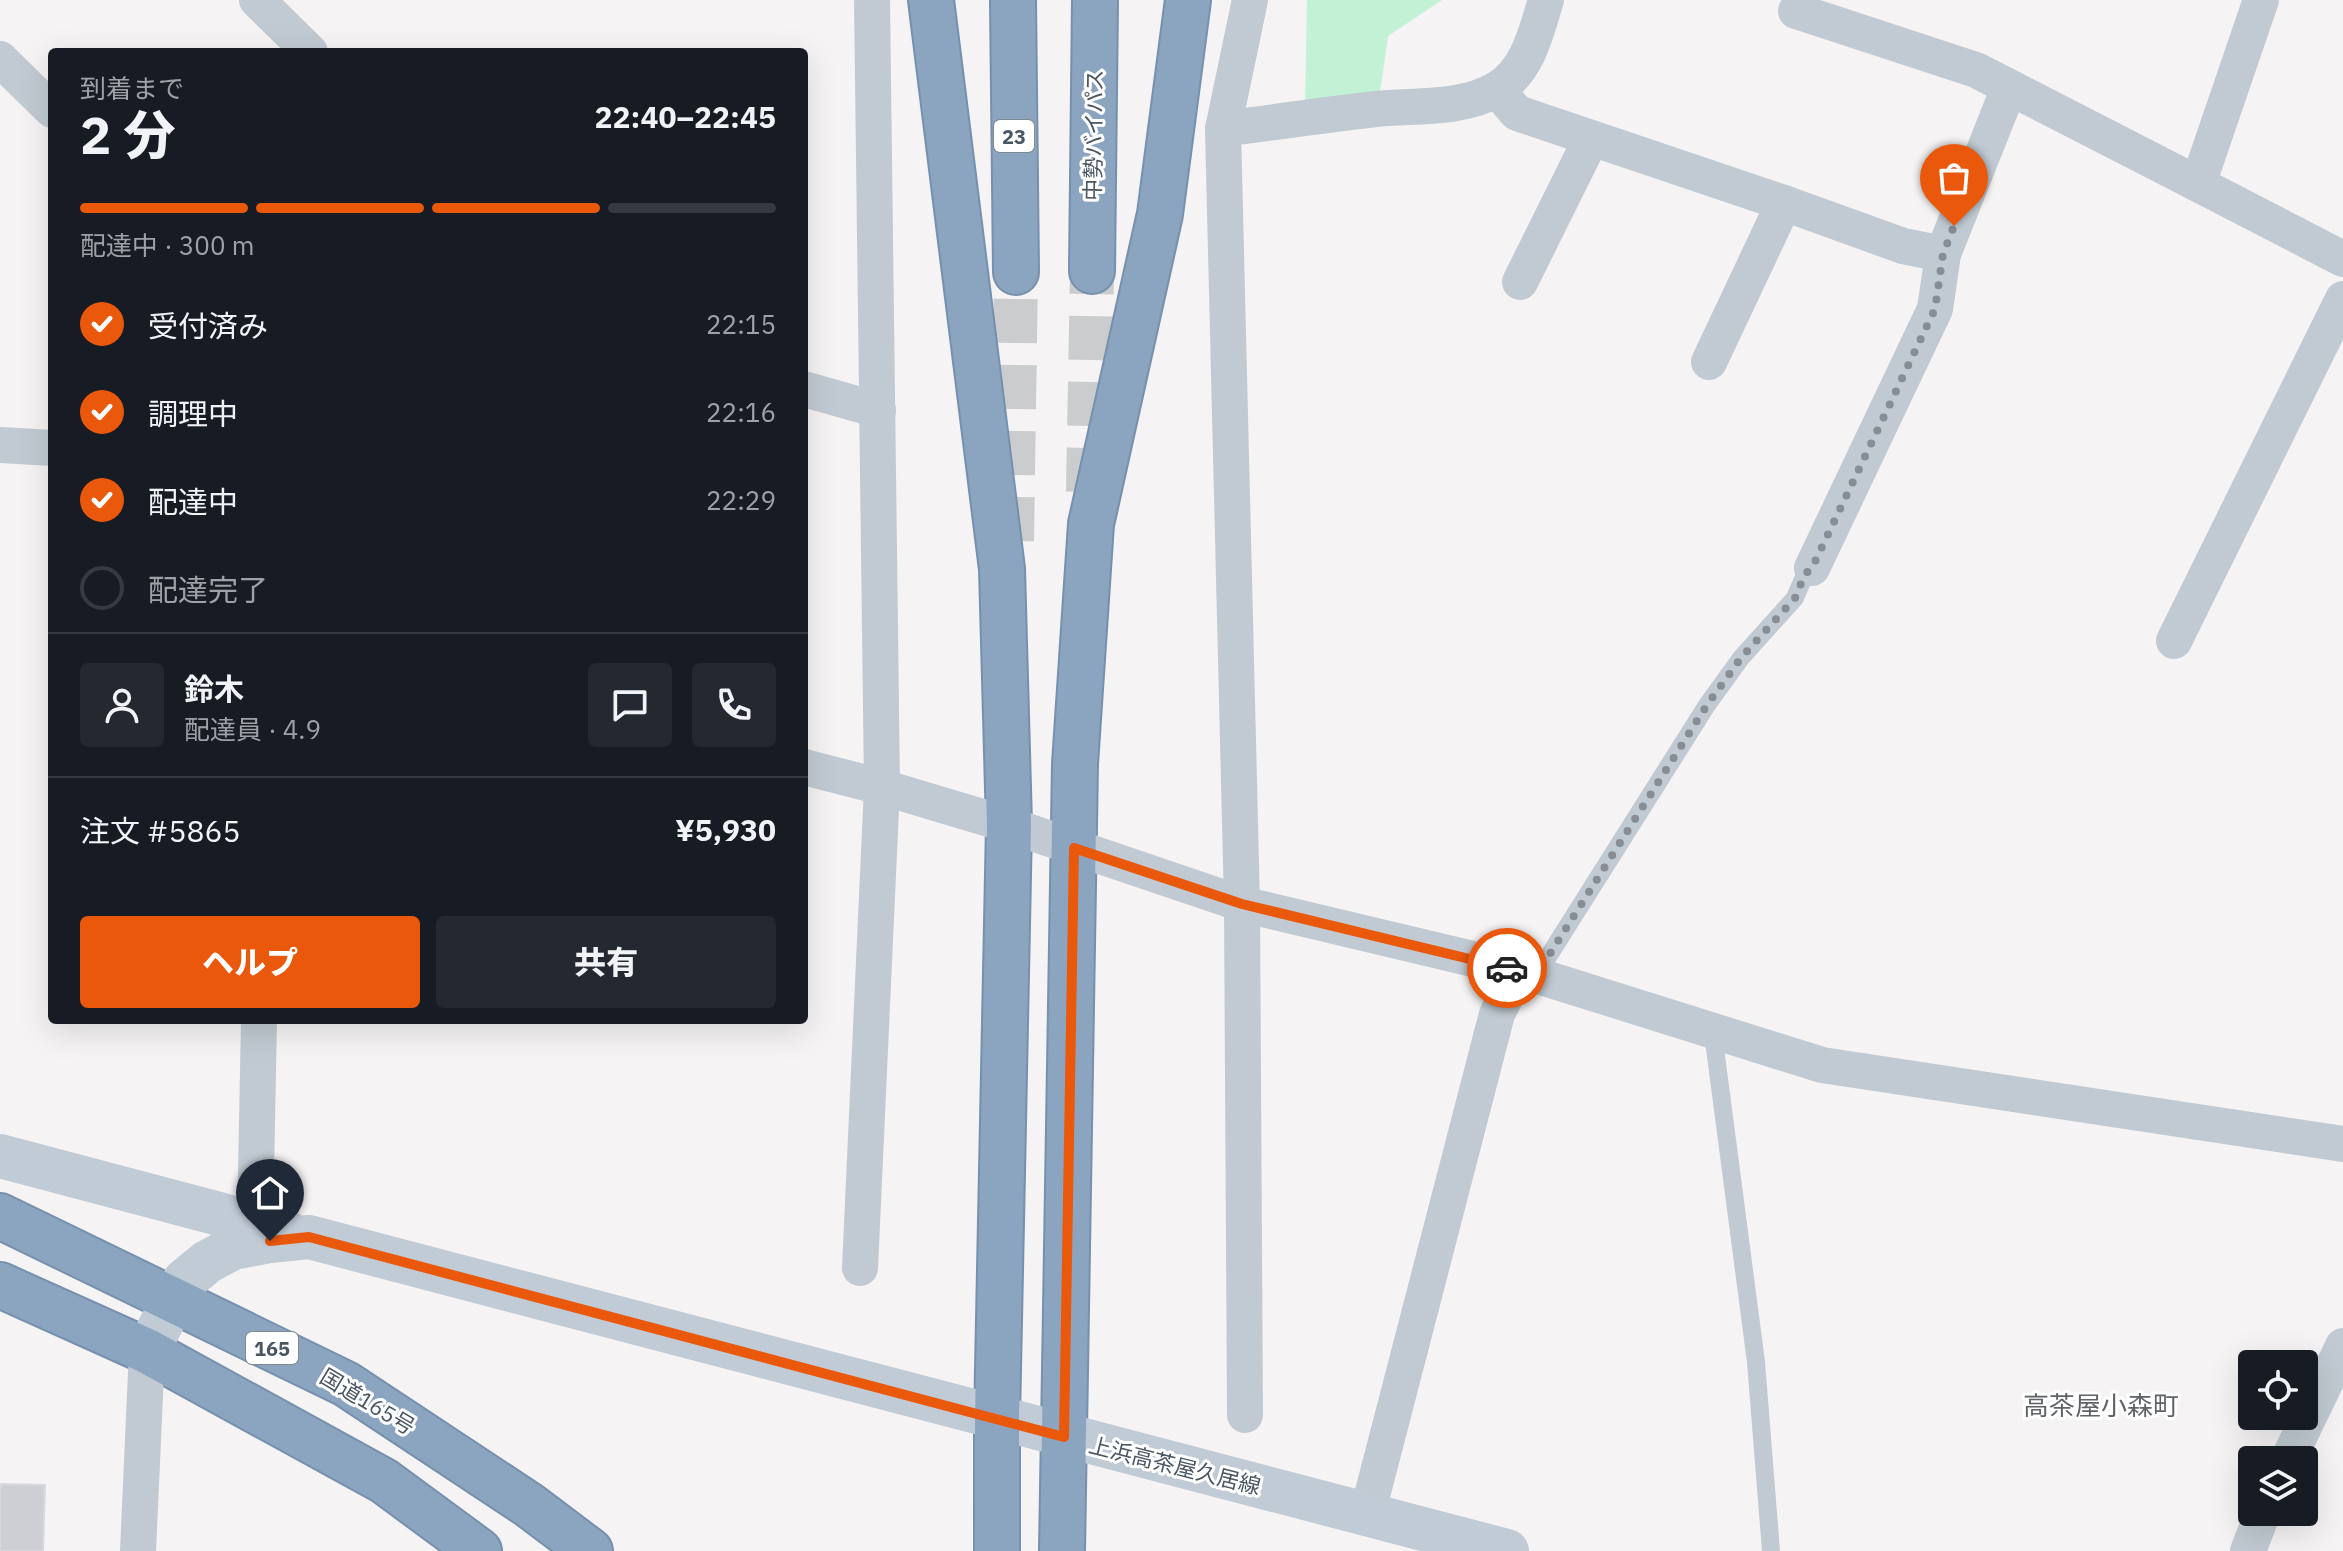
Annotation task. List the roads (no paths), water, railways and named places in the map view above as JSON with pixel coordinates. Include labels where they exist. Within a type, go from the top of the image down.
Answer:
[{"type":"highway","points":[[931,0],[1002,569],[1009,825],[997,1551]]},
{"type":"highway","name":"23","points":[[1013,0],[1016,272]]},
{"type":"highway","name":"中勢バイパス","points":[[1092,271],[1095,0]]},
{"type":"highway","points":[[1062,1551],[1075,764],[1091,524],[1160,214],[1188,0]]},
{"type":"highway","name":"国道165号","points":[[0,1216],[346,1384],[529,1505],[590,1551]]},
{"type":"highway","points":[[0,1285],[147,1351],[384,1481],[479,1551]]},
{"type":"main road","points":[[0,1156],[309,1237]]},
{"type":"main road","name":"上浜高茶屋久居線","points":[[147,1351],[184,1281],[207,1262],[233,1248],[309,1237],[1367,1515],[1482,1548]]},
{"type":"street","points":[[257,0],[306,48]]},
{"type":"street","points":[[860,1268],[882,787],[872,0]]},
{"type":"street","points":[[1245,1415],[1242,904],[1223,129],[1250,0]]},
{"type":"street","points":[[1223,129],[1379,109],[1463,102],[1497,90],[1519,69],[1533,42],[1546,0]]},
{"type":"street","points":[[2198,184],[2261,0]]},
{"type":"street","points":[[1796,11],[1976,70],[2343,259]]},
{"type":"street","points":[[0,59],[48,106]]},
{"type":"street","points":[[1812,568],[1935,309],[1943,254],[2009,88]]},
{"type":"street","points":[[1497,90],[1517,113],[1903,246],[1943,254]]},
{"type":"street","points":[[1520,282],[1591,139]]},
{"type":"street","points":[[1709,362],[1784,203]]},
{"type":"street","points":[[2174,641],[2343,299]]},
{"type":"street","points":[[808,390],[878,410]]},
{"type":"street","points":[[0,445],[48,448]]},
{"type":"street","points":[[808,768],[1009,825],[1242,904],[1527,973],[1822,1065],[2343,1144]]},
{"type":"street","points":[[1367,1515],[1497,1014],[1527,973]]},
{"type":"street","points":[[255,1224],[259,1024]]},
{"type":"street","points":[[2295,1446],[2343,1346]]},
{"type":"street","points":[[138,1551],[147,1351]]},
{"type":"street","points":[[2248,1551],[2258,1526]]},
{"type":"lane","points":[[1527,973],[1707,705],[1741,658],[1795,598],[1805,574],[1812,568]]},
{"type":"lane","points":[[1713,1033],[1756,1362],[1771,1551]]},
{"type":"tunnel","points":[[1088,492],[1092,271]]},
{"type":"tunnel","points":[[1012,541],[1016,272]]},
{"type":"district","name":"高茶屋小森町","points":[[2101,1405]]}]
